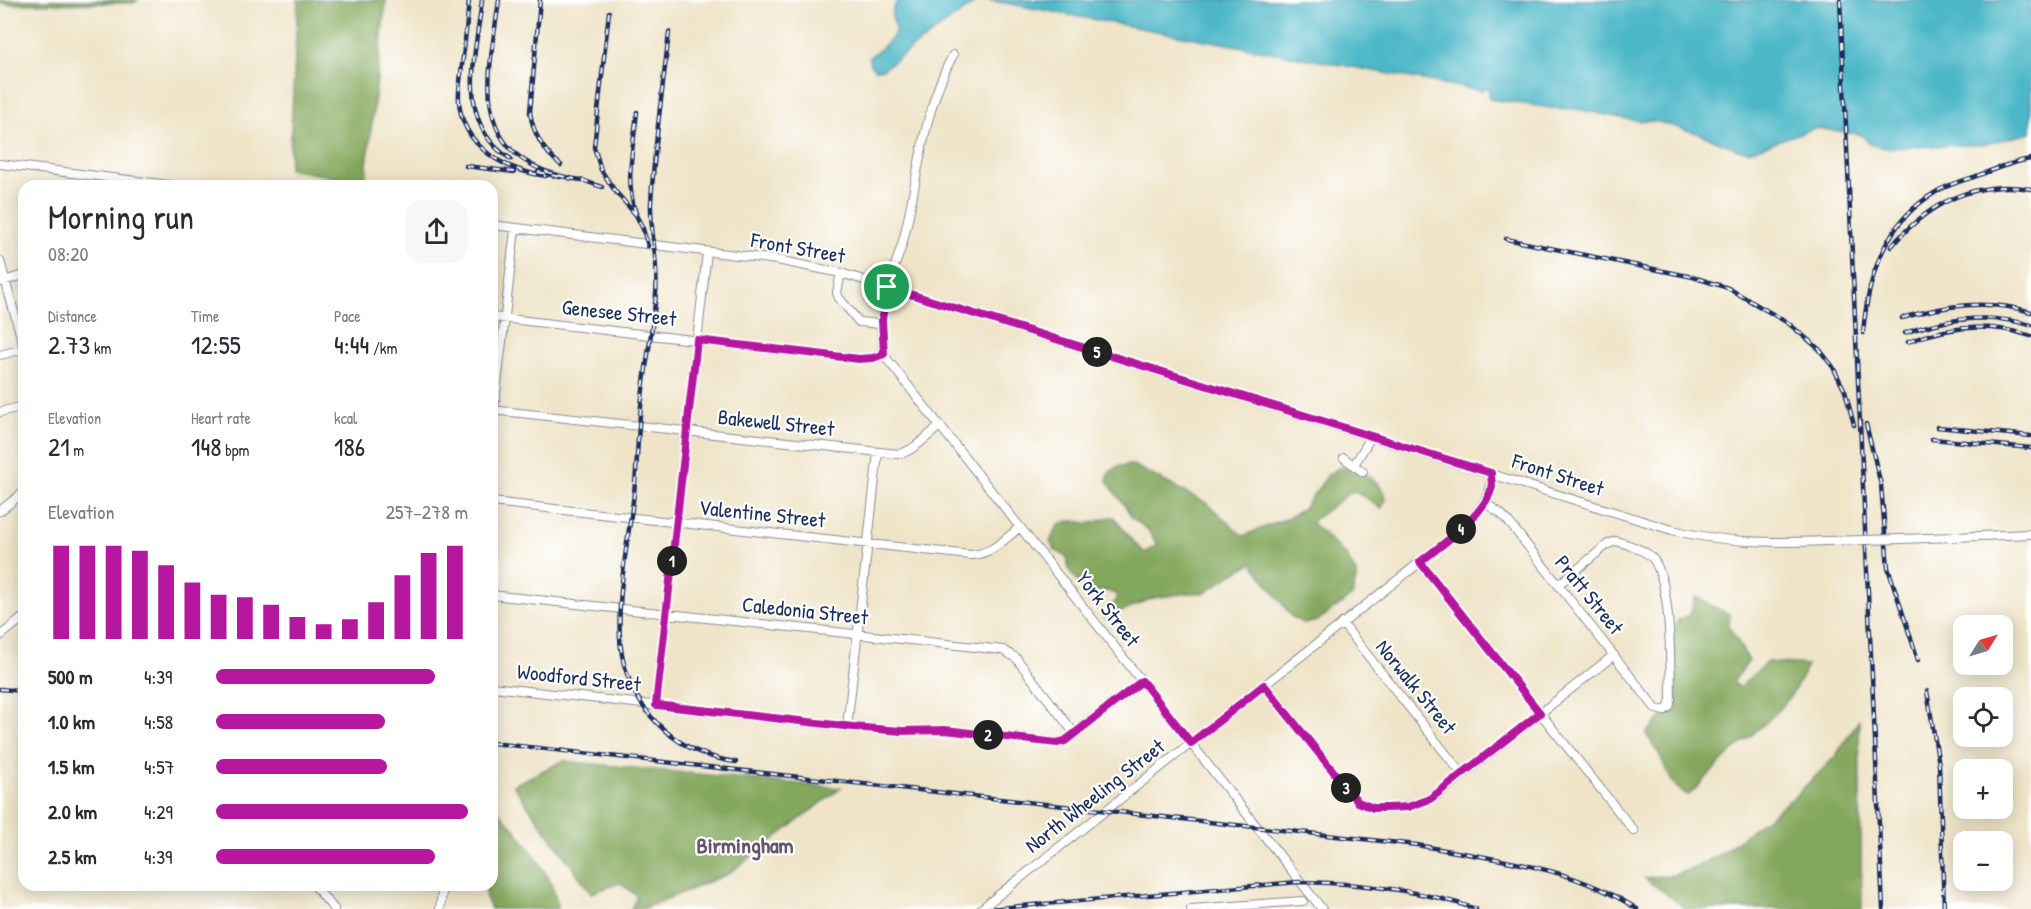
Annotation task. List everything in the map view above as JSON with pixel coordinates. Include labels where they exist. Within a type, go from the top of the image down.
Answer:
[{"type":"street","points":[[884,354],[883,303],[904,237],[916,169],[934,101],[940,80],[953,55]]},
{"type":"street","points":[[0,164],[120,180]]},
{"type":"street","name":"Front Street","points":[[498,226],[777,260],[841,273],[1672,530],[1706,538],[1755,543],[2031,534]]},
{"type":"street","points":[[498,372],[515,229]]},
{"type":"street","points":[[656,705],[707,252]]},
{"type":"street","points":[[0,261],[3,281],[18,329]]},
{"type":"street","points":[[841,273],[837,293],[849,311],[859,322],[882,324]]},
{"type":"street","points":[[3,281],[18,277]]},
{"type":"street","name":"Genesee Street","points":[[498,318],[859,359],[884,354]]},
{"type":"street","points":[[0,355],[18,350]]},
{"type":"street","name":"York Street","points":[[884,354],[1323,909]]},
{"type":"street","points":[[0,412],[18,408]]},
{"type":"street","name":"Bakewell Street","points":[[498,411],[903,454],[940,426]]},
{"type":"street","points":[[1353,465],[1371,437]]},
{"type":"street","points":[[847,727],[878,453]]},
{"type":"street","points":[[1344,458],[1363,472]]},
{"type":"street","name":"North Wheeling Street","points":[[981,909],[1457,533],[1484,502],[1492,487],[1491,473]]},
{"type":"street","points":[[0,511],[18,497]]},
{"type":"street","name":"Pratt Street","points":[[1484,502],[1508,521],[1558,585],[1614,655],[1656,709],[1664,711],[1669,707],[1671,699],[1666,597],[1654,560],[1616,541],[1608,544],[1558,585]]},
{"type":"street","name":"Valentine Street","points":[[498,503],[979,555],[991,550],[1020,527]]},
{"type":"street","points":[[1420,562],[1634,831]]},
{"type":"street","name":"Caledonia Street","points":[[498,596],[1003,650],[1011,654],[1075,734]]},
{"type":"street","points":[[0,636],[18,621]]},
{"type":"street","name":"Norwalk Street","points":[[1342,623],[1462,774]]},
{"type":"street","points":[[1264,685],[1358,802],[1373,808],[1408,807],[1437,795],[1614,655]]},
{"type":"street","name":"Woodford Street","points":[[498,688],[847,727],[901,731],[945,730],[1057,743],[1075,734],[1142,681]]},
{"type":"street","points":[[319,891],[334,909]]},
{"type":"street","points":[[441,909],[442,891]]},
{"type":"street","points":[[1292,909],[1311,894]]},
{"type":"street","points":[[1191,909],[1303,901]]},
{"type":"green space","points":[[0,0],[138,0],[134,3],[0,4]]},
{"type":"green space","points":[[298,0],[386,0],[365,180],[349,180],[289,169]]},
{"type":"green space","points":[[1133,465],[1208,504],[1243,536],[1290,517],[1303,509],[1328,475],[1340,467],[1355,470],[1375,480],[1386,500],[1381,509],[1352,491],[1311,522],[1346,555],[1357,575],[1352,596],[1317,621],[1304,624],[1292,617],[1252,563],[1205,593],[1153,598],[1105,618],[1106,611],[1116,601],[1116,594],[1107,591],[1086,592],[1069,570],[1067,557],[1055,550],[1050,542],[1056,529],[1066,522],[1089,523],[1114,517],[1145,553],[1158,545],[1148,530],[1131,517],[1107,481],[1109,473],[1118,466]]},
{"type":"green space","points":[[1695,597],[1730,615],[1729,627],[1749,661],[1733,682],[1739,688],[1767,662],[1807,665],[1793,692],[1776,713],[1726,757],[1689,795],[1674,784],[1646,734],[1666,712],[1677,711],[1673,635],[1678,620],[1690,615]]},
{"type":"green space","points":[[1859,720],[1862,909],[1685,909],[1644,878],[1674,875],[1697,867],[1723,852],[1794,797],[1835,757]]},
{"type":"green space","points":[[563,761],[841,788],[728,874],[642,909],[631,909],[637,896],[620,883],[591,893],[513,785]]},
{"type":"green space","points":[[498,811],[523,839],[542,867],[550,881],[558,909],[491,909],[485,895],[486,891],[498,891]]},
{"type":"water","points":[[899,0],[979,0],[883,69],[875,69],[870,65],[869,57],[882,48],[895,33],[892,14]]},
{"type":"water","points":[[988,0],[2031,0],[2031,133],[1985,144],[1885,148],[1869,144],[1864,137],[1858,134],[1815,128],[1749,151],[1740,150],[1700,134],[1658,122],[1632,120],[1576,109],[1551,108],[1489,99],[1489,89],[1483,88],[1482,91]]},
{"type":"railway","points":[[469,0],[459,92],[462,117],[468,131],[477,144],[502,162],[516,169],[546,176]]},
{"type":"railway","points":[[482,0],[474,65],[475,108],[482,127],[493,145],[511,159]]},
{"type":"railway","points":[[499,0],[492,46],[490,93],[493,115],[500,135],[514,152],[534,166],[574,179]]},
{"type":"railway","points":[[540,0],[530,112],[540,142],[561,165]]},
{"type":"railway","points":[[1840,0],[1883,909]]},
{"type":"railway","points":[[609,12],[594,147],[601,170],[615,191],[636,215],[648,246]]},
{"type":"railway","points":[[669,32],[651,203],[656,294],[622,583],[621,646],[624,664],[631,683],[651,716],[680,742],[716,758],[736,762]]},
{"type":"railway","points":[[636,213],[632,201],[630,176],[637,112]]},
{"type":"railway","points":[[1863,333],[1865,312],[1875,272],[1891,235],[1903,219],[1918,204],[1945,187],[2009,164],[2031,159]]},
{"type":"railway","points":[[466,166],[514,172]]},
{"type":"railway","points":[[538,172],[560,177]]},
{"type":"railway","points":[[568,178],[602,187]]},
{"type":"railway","points":[[1891,247],[1920,218],[1953,198],[1990,188],[2031,189]]},
{"type":"railway","points":[[1506,239],[1693,277],[1728,288],[1788,323],[1819,349],[1833,367],[1845,391],[1854,425]]},
{"type":"railway","points":[[1902,318],[1966,305],[1998,306],[2031,312]]},
{"type":"railway","points":[[1905,333],[1936,324],[1983,318],[2031,325]]},
{"type":"railway","points":[[1908,342],[1938,332],[1969,328],[2000,329],[2031,336]]},
{"type":"railway","points":[[1866,424],[1881,485],[1888,568],[1918,660]]},
{"type":"railway","points":[[1937,427],[2031,436]]},
{"type":"railway","points":[[1932,439],[2031,448]]},
{"type":"railway","points":[[0,689],[18,690]]},
{"type":"railway","points":[[1927,691],[1939,765],[1944,909]]},
{"type":"railway","points":[[498,744],[1417,845],[1503,860],[1558,873],[1611,894],[1637,909]]},
{"type":"railway","points":[[987,909],[1298,882],[1388,888],[1433,896],[1476,909]]},
{"type":"district","name":"Birmingham","points":[[745,845]]},
{"type":"route","points":[[887,287],[1491,473],[1492,487],[1484,502],[1457,533],[1420,562],[1540,713],[1437,795],[1408,807],[1373,808],[1358,802],[1348,791],[1264,685],[1191,743],[1142,681],[1065,741],[1057,743],[945,730],[901,731],[853,727],[656,705],[697,340],[859,359],[873,358],[884,354],[882,320],[887,287]]}]
